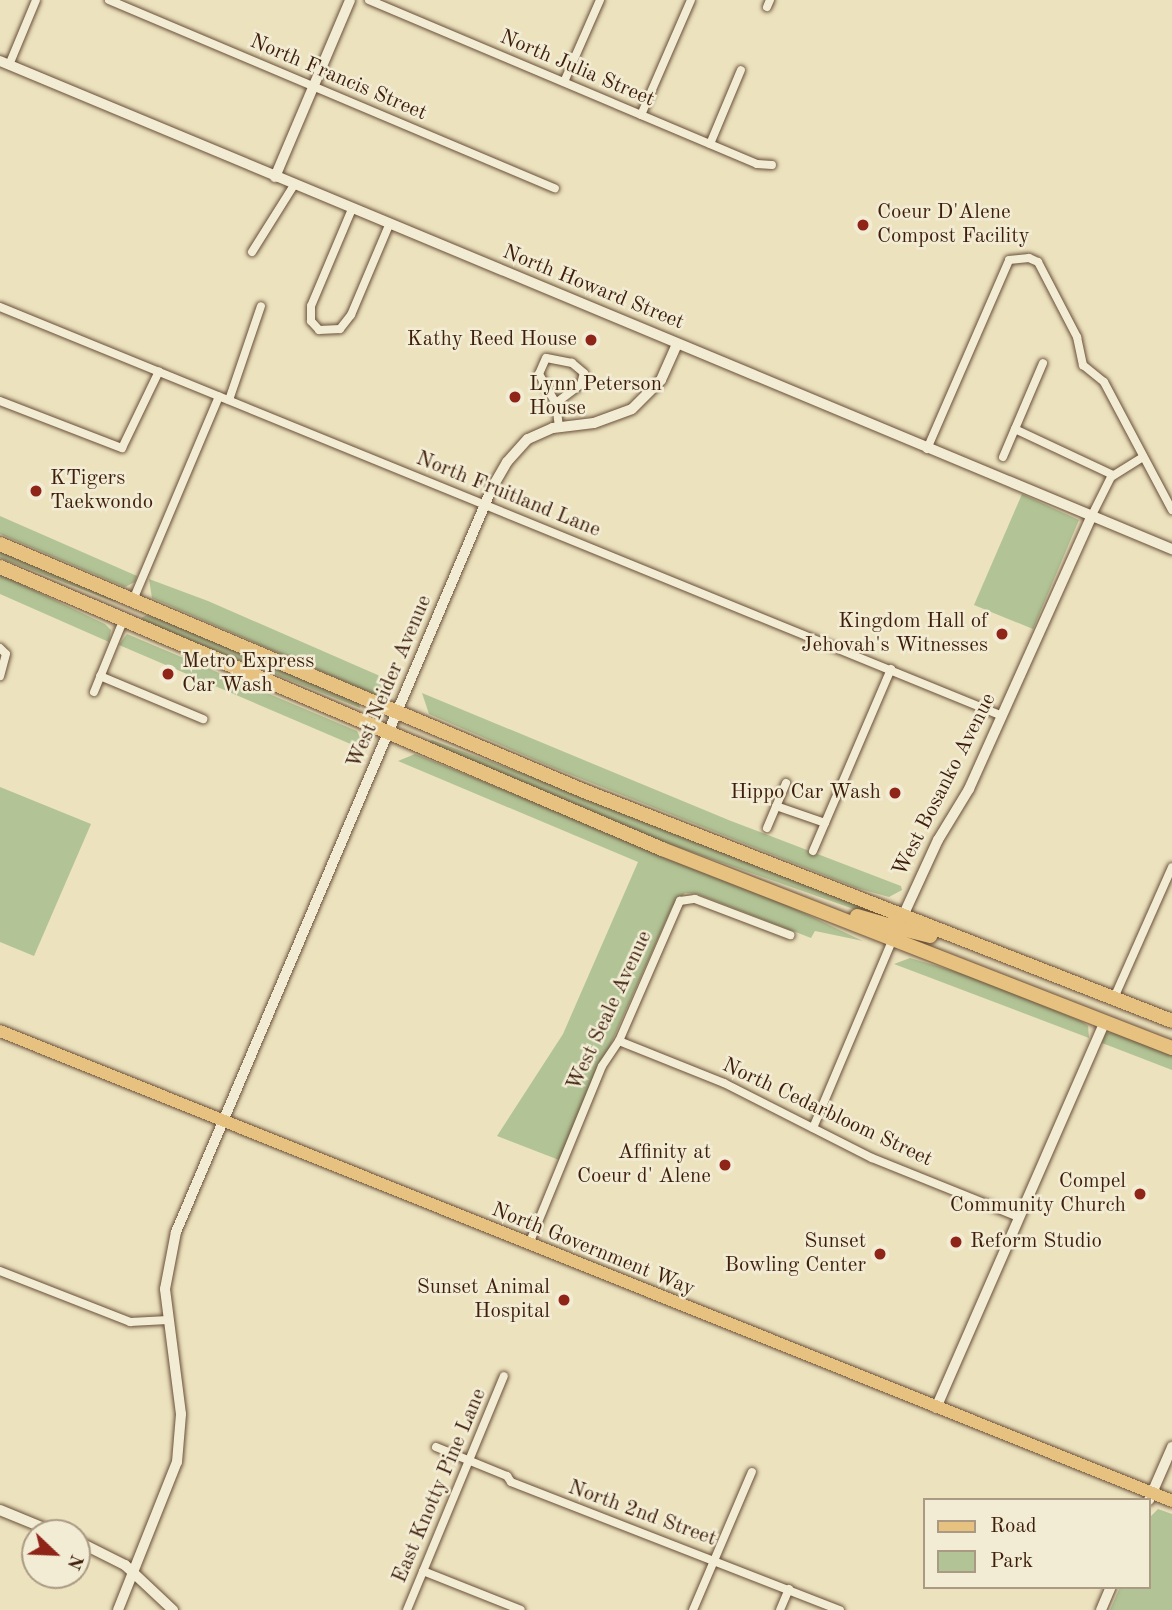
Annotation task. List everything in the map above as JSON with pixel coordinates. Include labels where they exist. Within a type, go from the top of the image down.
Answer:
[{"type":"highway","points":[[0,544],[398,713],[1172,1021]]},
{"type":"highway","points":[[0,567],[389,736],[820,911],[1172,1048]]},
{"type":"highway","points":[[91,607],[123,608],[133,600]]},
{"type":"highway","points":[[123,621],[145,610],[161,612]]},
{"type":"highway","points":[[820,911],[845,912],[891,926],[903,916]]},
{"type":"highway","points":[[894,939],[906,930],[986,949]]},
{"type":"main road","name":"North Government Way","points":[[0,1031],[1150,1496],[1172,1502]]},
{"type":"street","points":[[3,64],[36,0]]},
{"type":"street","name":"North Francis Street","points":[[109,0],[555,188]]},
{"type":"street","points":[[275,177],[350,0]]},
{"type":"street","name":"North Julia Street","points":[[369,0],[757,164],[772,165]]},
{"type":"street","points":[[564,82],[600,0]]},
{"type":"street","points":[[641,115],[691,0]]},
{"type":"street","name":"North Howard Street","points":[[3,64],[1172,549]]},
{"type":"street","points":[[710,144],[741,70]]},
{"type":"street","points":[[252,251],[294,185]]},
{"type":"street","points":[[352,209],[311,306],[311,321],[319,330],[340,329],[351,315],[389,225]]},
{"type":"street","points":[[927,449],[1009,260],[1021,256],[1038,262],[1077,337],[1083,365],[1104,383],[1172,510]]},
{"type":"street","points":[[229,400],[261,306]]},
{"type":"street","name":"North Fruitland Lane","points":[[0,307],[1002,716]]},
{"type":"street","name":"West Neider Avenue","points":[[118,1610],[177,1462],[181,1414],[165,1289],[176,1232],[485,505],[515,451],[528,439],[559,427],[594,423],[632,409],[661,380],[677,344]]},
{"type":"street","points":[[556,403],[581,384],[584,373],[572,363],[547,358],[539,374],[556,403],[559,427]]},
{"type":"street","points":[[1003,457],[1043,363]]},
{"type":"street","points":[[0,401],[122,448],[159,371]]},
{"type":"street","points":[[133,600],[219,396]]},
{"type":"street","points":[[1015,429],[1113,475]]},
{"type":"street","name":"West Bosanko Avenue","points":[[903,916],[1002,716],[1091,517],[1098,495],[1113,475],[1143,457]]},
{"type":"street","points":[[94,692],[123,621]]},
{"type":"street","points":[[0,648],[6,654],[0,676]]},
{"type":"street","points":[[813,851],[891,669]]},
{"type":"street","points":[[100,676],[203,719]]},
{"type":"street","points":[[767,828],[786,783]]},
{"type":"street","points":[[776,806],[825,823]]},
{"type":"street","points":[[1114,998],[1172,867]]},
{"type":"street","name":"West Seale Avenue","points":[[529,1244],[602,1068],[619,1041],[680,901],[695,899],[790,935]]},
{"type":"street","points":[[813,1128],[894,939]]},
{"type":"street","points":[[936,1408],[1105,1021]]},
{"type":"street","name":"North Cedarbloom Street","points":[[619,1041],[716,1080],[873,1158],[1019,1217]]},
{"type":"street","points":[[0,1271],[130,1322],[168,1320]]},
{"type":"street","name":"East Knotty Pine Lane","points":[[407,1610],[504,1376]]},
{"type":"street","name":"North 2nd Street","points":[[436,1447],[534,1492],[840,1610]]},
{"type":"street","points":[[1150,1496],[1172,1447]]},
{"type":"street","points":[[693,1610],[752,1472]]},
{"type":"street","points":[[0,1510],[22,1519]]},
{"type":"street","points":[[91,1549],[134,1572],[173,1610]]},
{"type":"street","points":[[424,1571],[521,1610]]},
{"type":"street","points":[[780,1610],[789,1589]]},
{"type":"street","points":[[1101,1610],[1110,1589]]},
{"type":"green space","points":[[1022,494],[1079,520],[1033,629],[974,605]]},
{"type":"green space","points":[[0,516],[137,576],[135,582],[125,587],[0,534]]},
{"type":"green space","points":[[0,548],[115,600],[115,602],[0,558]]},
{"type":"green space","points":[[0,574],[105,624],[111,630],[109,642],[0,594]]},
{"type":"green space","points":[[149,579],[208,601],[396,683],[390,691],[376,695],[152,598]]},
{"type":"green space","points":[[147,615],[190,629],[359,703],[360,708],[201,645],[141,618]]},
{"type":"green space","points":[[127,634],[357,731],[367,751],[119,645]]},
{"type":"green space","points":[[422,693],[731,821],[901,886],[902,890],[889,897],[857,888],[554,768],[429,714]]},
{"type":"green space","points":[[432,740],[639,816],[869,910],[865,913],[663,842],[428,742]]},
{"type":"green space","points":[[415,754],[772,898],[863,941],[815,931],[811,938],[697,894],[685,893],[672,907],[559,1160],[497,1136],[563,1034],[638,862],[398,761]]},
{"type":"green space","points":[[0,787],[91,824],[34,956],[0,942]]},
{"type":"green space","points":[[910,958],[977,978],[1081,1021],[1088,1026],[1089,1038],[894,964]]},
{"type":"green space","points":[[1112,1032],[1172,1055],[1172,1070],[1102,1043],[1105,1034]]},
{"type":"green space","points":[[1158,1509],[1172,1514],[1172,1610],[1110,1610],[1119,1589],[1151,1589],[1151,1516]]},
{"type":"place","name":"Coeur D'Alene Compost Facility","points":[[863,225]]},
{"type":"place","name":"Kathy Reed House","points":[[591,340]]},
{"type":"place","name":"Lynn Peterson House","points":[[515,397]]},
{"type":"place","name":"KTigers Taekwondo","points":[[36,491]]},
{"type":"place","name":"Kingdom Hall of Jehovah's Witnesses","points":[[1002,634]]},
{"type":"place","name":"Metro Express Car Wash","points":[[168,674]]},
{"type":"place","name":"Hippo Car Wash","points":[[895,793]]},
{"type":"place","name":"Affinity at Coeur d' Alene","points":[[725,1165]]},
{"type":"place","name":"Compel Community Church","points":[[1140,1194]]},
{"type":"place","name":"Reform Studio","points":[[956,1242]]},
{"type":"place","name":"Sunset Bowling Center","points":[[880,1254]]},
{"type":"place","name":"Sunset Animal Hospital","points":[[564,1300]]}]
